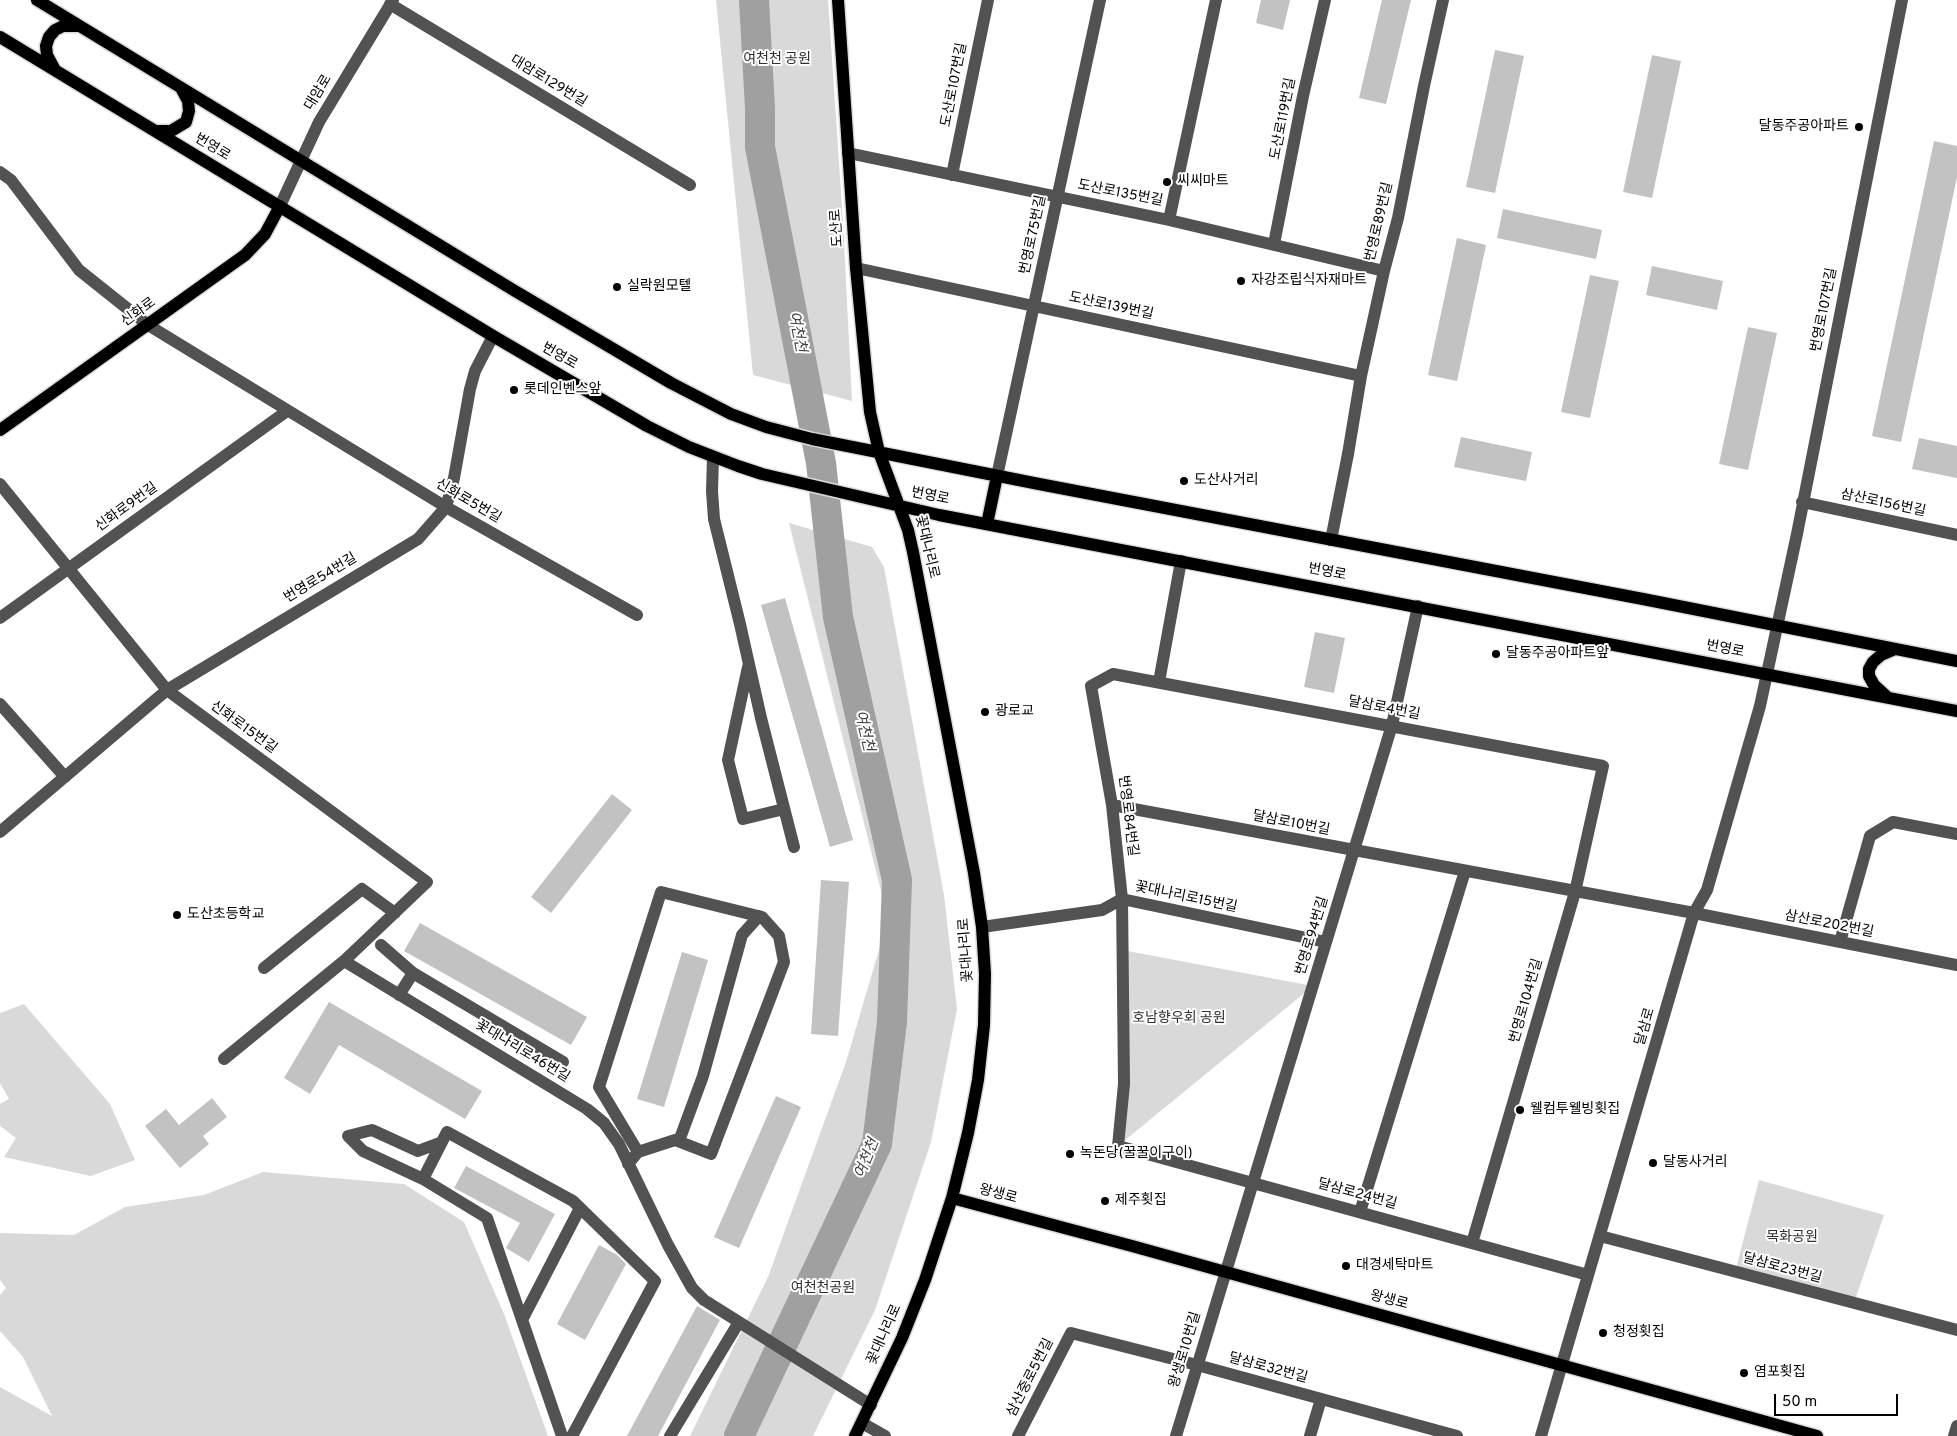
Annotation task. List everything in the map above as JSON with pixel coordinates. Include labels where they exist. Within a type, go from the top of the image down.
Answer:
[{"type":"main road","points":[[37,0],[671,384],[722,410],[766,426],[812,439],[997,476],[1957,661]]},
{"type":"main road","name":"도산로","points":[[838,0],[856,268],[870,412],[879,452]]},
{"type":"main road","points":[[54,70],[47,55],[46,46],[49,37],[55,30],[64,26],[81,26]]},
{"type":"main road","name":"번영로","points":[[0,37],[493,336],[647,426],[689,447],[762,474],[871,500],[987,524],[1957,710]]},
{"type":"main road","points":[[155,132],[171,131],[186,122],[189,111],[188,101],[181,87]]},
{"type":"main road","name":"신화로","points":[[0,430],[244,255],[265,234],[280,206]]},
{"type":"main road","name":"꽃대나리로","points":[[856,1436],[902,1338],[925,1280],[952,1198],[968,1133],[978,1080],[984,1025],[986,974],[982,927],[974,873],[913,552],[900,506],[879,452]]},
{"type":"main road","points":[[987,524],[997,476]]},
{"type":"main road","points":[[1886,697],[1871,681],[1869,668],[1881,655],[1895,649]]},
{"type":"main road","name":"왕생로","points":[[952,1198],[1562,1364],[1817,1436]]},
{"type":"street","name":"도산로107번길","points":[[952,175],[988,0]]},
{"type":"street","name":"번영로75번길","points":[[997,476],[1100,0]]},
{"type":"street","points":[[1169,220],[1216,0]]},
{"type":"street","name":"도산로119번길","points":[[1274,244],[1303,96],[1325,0]]},
{"type":"street","name":"번영로89번길","points":[[1331,540],[1348,454],[1360,376],[1398,218],[1443,0]]},
{"type":"street","name":"번영로107번길","points":[[1777,626],[1902,0]]},
{"type":"street","name":"대암로","points":[[280,206],[319,122],[391,2]]},
{"type":"street","name":"대암로129번길","points":[[391,2],[690,185]]},
{"type":"street","name":"도산로135번길","points":[[848,153],[1169,220],[1384,271]]},
{"type":"street","name":"신화로5번길","points":[[0,172],[11,180],[79,270],[148,325],[446,507],[637,615]]},
{"type":"street","name":"도산로139번길","points":[[856,268],[1360,376]]},
{"type":"street","name":"번영로54번길","points":[[0,832],[166,690],[418,539],[446,507],[454,478],[470,389],[475,371],[493,336]]},
{"type":"street","name":"신화로9번길","points":[[68,569],[287,411]]},
{"type":"street","points":[[713,457],[712,491],[714,519],[794,847]]},
{"type":"street","name":"신화로15번길","points":[[0,484],[166,690],[427,882],[395,913]]},
{"type":"street","name":"삼산로156번길","points":[[1802,502],[1957,535]]},
{"type":"street","points":[[1159,682],[1181,561]]},
{"type":"street","points":[[0,618],[68,569]]},
{"type":"street","name":"번영로94번길","points":[[1225,1272],[1392,725],[1418,606]]},
{"type":"street","name":"달삼로","points":[[1541,1436],[1694,913],[1707,890],[1751,743],[1777,626]]},
{"type":"street","points":[[749,663],[728,760],[743,819],[784,808]]},
{"type":"street","name":"번영로84번길","points":[[1118,1146],[1124,1084],[1122,900],[1112,805],[1091,686],[1113,674],[1159,682]]},
{"type":"street","name":"달삼로4번길","points":[[1159,682],[1603,766]]},
{"type":"street","points":[[0,704],[65,777]]},
{"type":"street","name":"번영로104번길","points":[[1472,1243],[1574,892],[1603,766]]},
{"type":"street","name":"달삼로10번길","points":[[1112,805],[1694,913]]},
{"type":"street","points":[[1840,942],[1870,836],[1893,822],[1957,834]]},
{"type":"street","points":[[1360,1212],[1465,871]]},
{"type":"street","points":[[224,1059],[344,961],[395,913],[362,889],[264,968]]},
{"type":"street","points":[[628,1164],[638,1152],[675,1140],[711,1154],[784,962],[779,936],[759,916],[661,892],[599,1087],[638,1152]]},
{"type":"street","name":"꽃대나리로15번길","points":[[982,927],[1102,910],[1122,900],[1326,942]]},
{"type":"street","name":"삼산로202번길","points":[[1694,913],[1957,965]]},
{"type":"street","points":[[679,1142],[703,1076],[742,935],[759,916]]},
{"type":"street","points":[[380,945],[413,973],[563,1062]]},
{"type":"street","name":"꽃대나리로46번길","points":[[344,961],[587,1109],[604,1123],[618,1144],[668,1245],[692,1288],[704,1300],[871,1405]]},
{"type":"street","points":[[399,995],[413,973]]},
{"type":"street","points":[[442,1142],[418,1151],[372,1130],[348,1136],[363,1151],[423,1179],[487,1218],[562,1436]]},
{"type":"street","points":[[423,1179],[446,1132],[573,1201],[655,1281],[572,1436]]},
{"type":"street","name":"달삼로24번길","points":[[1118,1146],[1588,1275]]},
{"type":"street","points":[[522,1320],[580,1208]]},
{"type":"street","name":"달삼로23번길","points":[[1600,1236],[1957,1330]]},
{"type":"street","name":"왕생로10번길","points":[[1176,1436],[1225,1272]]},
{"type":"street","points":[[670,1436],[739,1322]]},
{"type":"street","name":"달삼로32번길","points":[[1071,1333],[1321,1399],[1413,1430],[1457,1436]]},
{"type":"street","name":"삼산중로5번길","points":[[1018,1436],[1071,1333]]},
{"type":"street","points":[[1310,1436],[1321,1399]]},
{"type":"street","points":[[862,1423],[885,1436]]},
{"type":"street","points":[[1954,1436],[1957,1426]]},
{"type":"green space","name":"여천천 공원","points":[[716,0],[828,0],[843,222],[852,401],[753,375]]},
{"type":"green space","name":"여천천공원","points":[[789,523],[872,547],[884,567],[944,895],[957,1009],[931,1142],[875,1310],[813,1436],[690,1436],[768,1277],[846,1062],[888,919]]},
{"type":"green space","name":"호남향우회 공원","points":[[1122,950],[1313,986],[1118,1146]]},
{"type":"green space","points":[[24,1004],[110,1104],[135,1160],[91,1176],[4,1157],[16,1138],[0,1126],[0,1104],[9,1099],[0,1083],[0,1013]]},
{"type":"green space","points":[[263,1172],[404,1184],[464,1222],[504,1314],[548,1436],[0,1436],[0,1387],[52,1416],[23,1357],[0,1331],[0,1295],[6,1288],[0,1280],[0,1233],[74,1235],[125,1207],[204,1195]]},
{"type":"green space","name":"목화공원","points":[[1759,1180],[1884,1215],[1854,1303],[1735,1272]]},
{"type":"building","points":[[1261,0],[1290,0],[1283,30],[1256,23]]},
{"type":"building","points":[[1382,0],[1411,0],[1386,104],[1359,98]]},
{"type":"building","points":[[1495,50],[1524,56],[1495,193],[1466,187]]},
{"type":"building","points":[[1652,55],[1681,61],[1652,198],[1623,192]]},
{"type":"building","points":[[1934,141],[1957,146],[1957,177],[1901,442],[1872,436]]},
{"type":"building","points":[[1503,209],[1602,230],[1596,259],[1497,238]]},
{"type":"building","points":[[1457,238],[1486,245],[1457,381],[1428,375]]},
{"type":"building","points":[[1652,266],[1723,281],[1717,310],[1646,295]]},
{"type":"building","points":[[1590,275],[1619,281],[1590,418],[1561,412]]},
{"type":"building","points":[[1748,327],[1777,333],[1748,470],[1719,464]]},
{"type":"building","points":[[1461,437],[1532,452],[1526,481],[1454,467]]},
{"type":"building","points":[[1919,438],[1957,446],[1957,478],[1912,469]]},
{"type":"building","points":[[785,598],[853,840],[830,847],[761,605]]},
{"type":"building","points":[[1315,632],[1345,638],[1334,693],[1304,687]]},
{"type":"building","points":[[612,794],[632,810],[551,913],[531,897]]},
{"type":"building","points":[[821,880],[849,882],[838,1036],[811,1034]]},
{"type":"building","points":[[420,923],[587,1017],[571,1045],[404,951]]},
{"type":"building","points":[[682,952],[708,960],[664,1107],[637,1099]]},
{"type":"building","points":[[329,1002],[482,1091],[465,1119],[339,1045],[310,1094],[284,1078]]},
{"type":"building","points":[[776,1096],[801,1107],[739,1248],[714,1237]]},
{"type":"building","points":[[212,1098],[227,1117],[203,1136],[209,1144],[180,1168],[145,1126],[166,1109],[179,1125]]},
{"type":"building","points":[[466,1166],[555,1214],[529,1262],[506,1248],[520,1223],[454,1188]]},
{"type":"building","points":[[599,1245],[617,1255],[626,1264],[585,1340],[557,1324]]},
{"type":"building","points":[[697,1306],[720,1320],[658,1436],[627,1436]]},
{"type":"waterway","name":"여천천","points":[[739,1436],[877,1144],[892,1022],[897,880],[838,617],[821,463],[760,147],[760,108],[754,0]]},
{"type":"place","name":"달동주공아파트","points":[[1859,127]]},
{"type":"place","name":"씨씨마트","points":[[1167,182]]},
{"type":"place","name":"자강조립식자재마트","points":[[1241,281]]},
{"type":"place","name":"실락원모텔","points":[[617,287]]},
{"type":"place","name":"롯데인벤스앞","points":[[514,390]]},
{"type":"place","name":"도산사거리","points":[[1184,481]]},
{"type":"place","name":"달동주공아파트앞","points":[[1496,654]]},
{"type":"place","name":"광로교","points":[[985,712]]},
{"type":"place","name":"도산초등학교","points":[[177,915]]},
{"type":"place","name":"웰컴투웰빙횟집","points":[[1520,1110]]},
{"type":"place","name":"녹돈당(꿀꿀이구이)","points":[[1070,1154]]},
{"type":"place","name":"달동사거리","points":[[1653,1163]]},
{"type":"place","name":"제주횟집","points":[[1105,1201]]},
{"type":"place","name":"대경세탁마트","points":[[1346,1266]]},
{"type":"place","name":"청정횟집","points":[[1603,1333]]},
{"type":"place","name":"염포횟집","points":[[1744,1373]]}]
